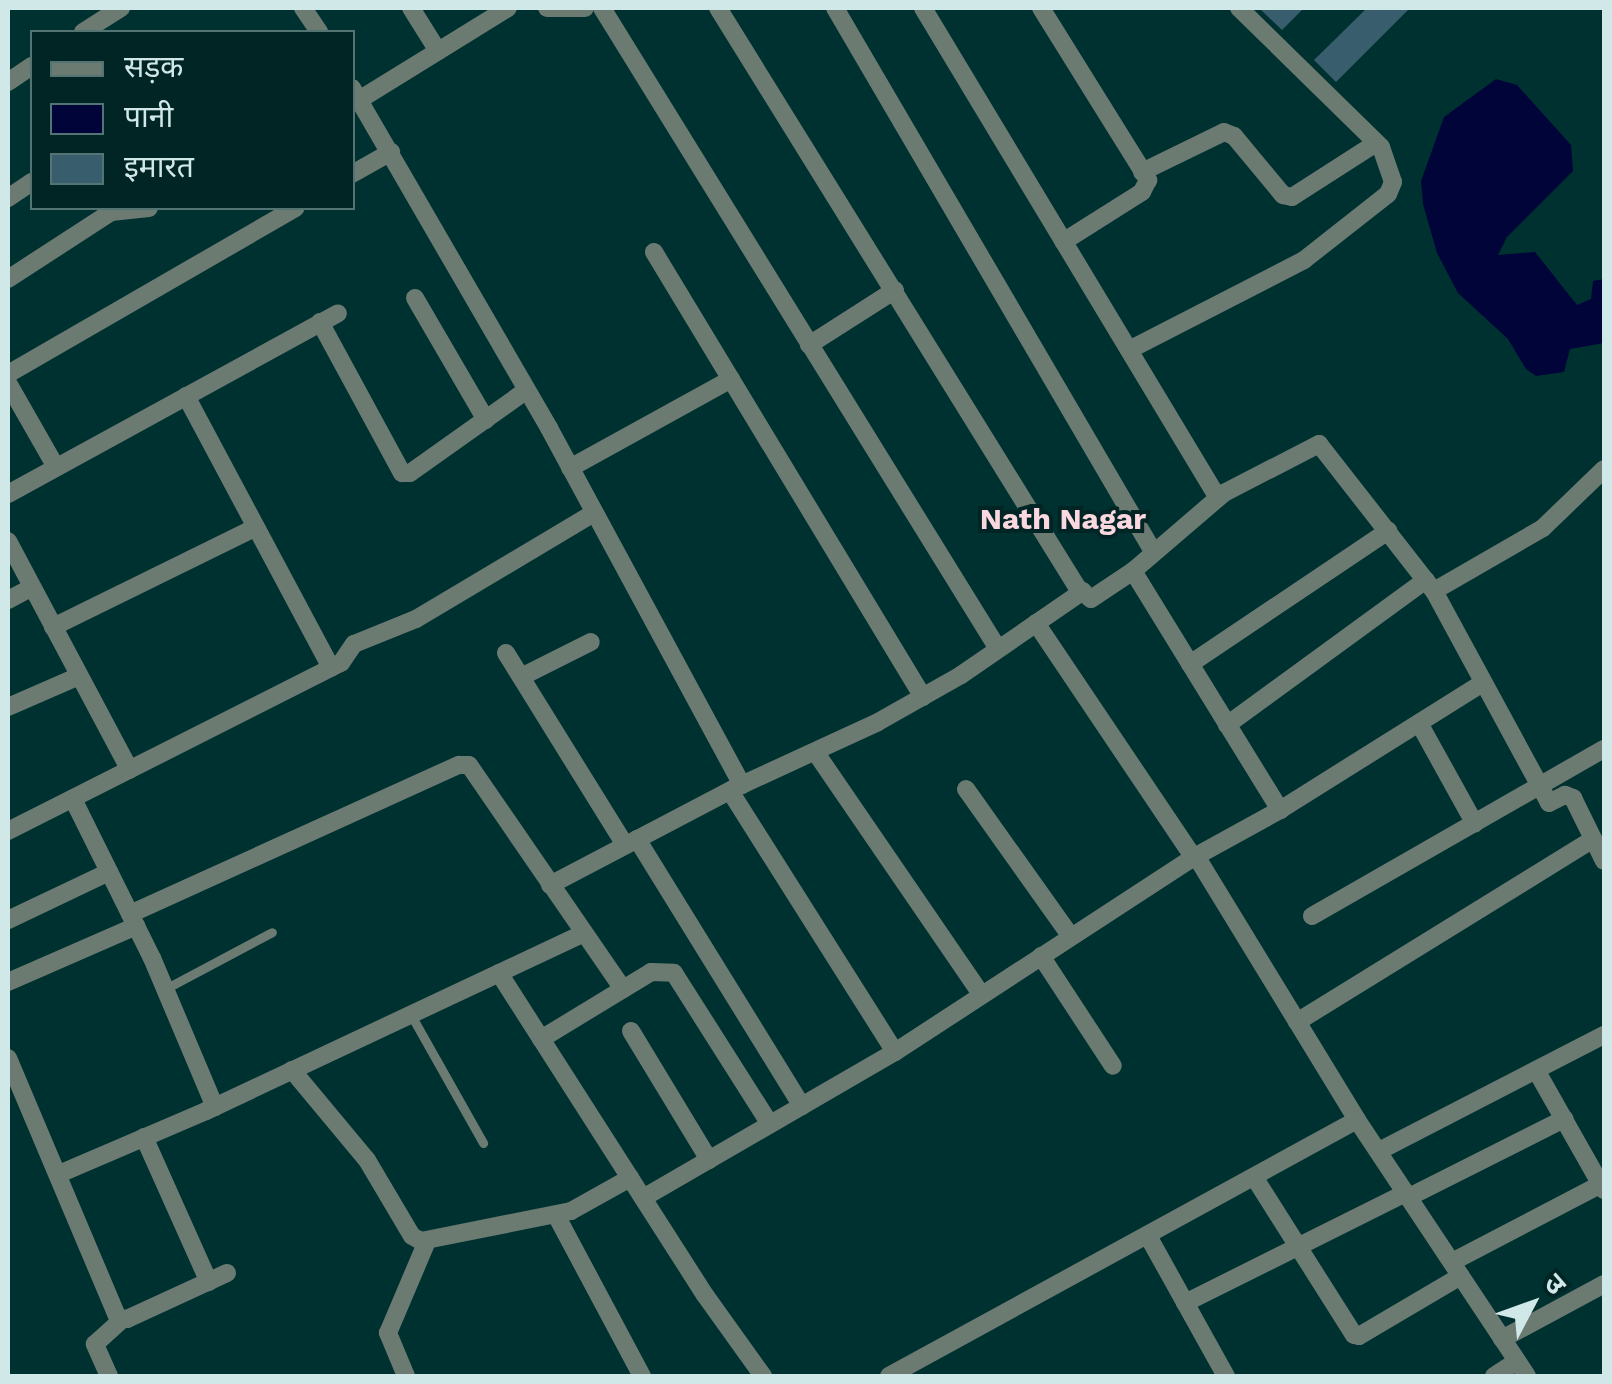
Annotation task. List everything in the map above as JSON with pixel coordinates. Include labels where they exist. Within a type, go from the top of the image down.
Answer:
[{"type":"street","points":[[86,30],[121,8]]},
{"type":"street","points":[[304,8],[318,30]]},
{"type":"street","points":[[412,8],[438,51]]},
{"type":"street","points":[[508,8],[356,94],[570,468],[736,788],[894,1052]]},
{"type":"street","points":[[548,8],[585,8]]},
{"type":"street","points":[[602,8],[998,649]]},
{"type":"street","points":[[718,8],[1083,591],[1091,598],[1132,571],[1218,498],[1319,444],[1430,586],[1549,803],[1565,795],[1573,798],[1604,861]]},
{"type":"street","points":[[834,8],[1154,553]]},
{"type":"street","points":[[923,8],[1218,498]]},
{"type":"street","points":[[1040,8],[1148,187],[1064,242]]},
{"type":"street","points":[[1129,350],[1288,270],[1388,194],[1393,182],[1391,167],[1376,143],[1239,8]]},
{"type":"street","points":[[8,82],[30,67]]},
{"type":"street","points":[[1142,172],[1224,132],[1234,136],[1284,195],[1292,197],[1376,143]]},
{"type":"street","points":[[355,172],[391,152]]},
{"type":"street","points":[[8,198],[30,183]]},
{"type":"street","points":[[8,279],[110,212],[130,210]]},
{"type":"street","points":[[8,374],[292,210]]},
{"type":"street","points":[[654,252],[923,697]]},
{"type":"street","points":[[809,345],[896,290]]},
{"type":"street","points":[[415,298],[486,420]]},
{"type":"street","points":[[8,494],[338,313]]},
{"type":"street","points":[[320,322],[402,473],[410,473],[527,390]]},
{"type":"street","points":[[570,468],[731,378]]},
{"type":"street","points":[[8,383],[56,467]]},
{"type":"street","points":[[186,396],[331,668]]},
{"type":"street","points":[[1228,725],[1430,586],[1542,528],[1604,469]]},
{"type":"street","points":[[8,832],[331,668],[345,659],[354,644],[416,619],[594,513]]},
{"type":"street","points":[[54,627],[256,527]]},
{"type":"street","points":[[1190,664],[1388,531]]},
{"type":"street","points":[[8,541],[130,770]]},
{"type":"street","points":[[1132,571],[1280,810]]},
{"type":"street","points":[[8,600],[32,587]]},
{"type":"street","points":[[550,885],[923,697],[1083,591]]},
{"type":"street","points":[[1036,623],[1194,857],[1357,1120],[1522,1369],[1494,1376]]},
{"type":"street","points":[[522,677],[591,642]]},
{"type":"street","points":[[506,652],[802,1106]]},
{"type":"street","points":[[8,707],[80,676]]},
{"type":"street","points":[[643,1198],[894,1052],[1194,857],[1280,810],[1481,684]]},
{"type":"street","points":[[1419,723],[1474,824]]},
{"type":"street","points":[[1312,916],[1604,749]]},
{"type":"street","points":[[816,752],[982,995]]},
{"type":"street","points":[[8,982],[459,765],[469,765],[623,989]]},
{"type":"street","points":[[966,789],[1071,937]]},
{"type":"street","points":[[73,798],[165,989],[214,1106]]},
{"type":"street","points":[[1297,1022],[1594,839]]},
{"type":"street","points":[[8,920],[110,872]]},
{"type":"street","points":[[59,1174],[582,934]]},
{"type":"street","points":[[1041,956],[1113,1066]]},
{"type":"street","points":[[541,1039],[651,972],[674,973],[770,1124]]},
{"type":"street","points":[[499,973],[762,1376]]},
{"type":"street","points":[[631,1031],[710,1160]]},
{"type":"street","points":[[1379,1151],[1604,1035]]},
{"type":"street","points":[[8,1058],[115,1314],[122,1320]]},
{"type":"street","points":[[292,1070],[367,1160],[412,1236],[427,1241],[556,1216],[630,1178]]},
{"type":"street","points":[[1256,1180],[1348,1330],[1359,1336],[1456,1269],[1603,1187],[1536,1070]]},
{"type":"street","points":[[1186,1303],[1564,1119]]},
{"type":"street","points":[[889,1376],[1256,1180],[1357,1120]]},
{"type":"street","points":[[144,1137],[209,1282]]},
{"type":"street","points":[[556,1216],[642,1376]]},
{"type":"street","points":[[1148,1236],[1226,1376]]},
{"type":"street","points":[[406,1376],[388,1333],[427,1241]]},
{"type":"street","points":[[109,1376],[95,1344],[122,1320],[227,1274]]},
{"type":"street","points":[[1502,1339],[1604,1284]]},
{"type":"lane","points":[[165,989],[272,932]]},
{"type":"lane","points":[[411,1014],[483,1143]]},
{"type":"water","points":[[1496,79],[1517,85],[1571,145],[1573,171],[1507,237],[1498,255],[1535,252],[1577,305],[1591,299],[1593,281],[1604,279],[1604,343],[1570,349],[1564,372],[1536,376],[1526,369],[1508,339],[1458,293],[1437,253],[1423,204],[1421,181],[1444,117]]},
{"type":"building","points":[[1259,8],[1304,8],[1282,30]]},
{"type":"building","points":[[1367,8],[1410,8],[1336,82],[1314,60]]},
{"type":"district","name":"Nath Nagar","points":[[1063,519]]}]
